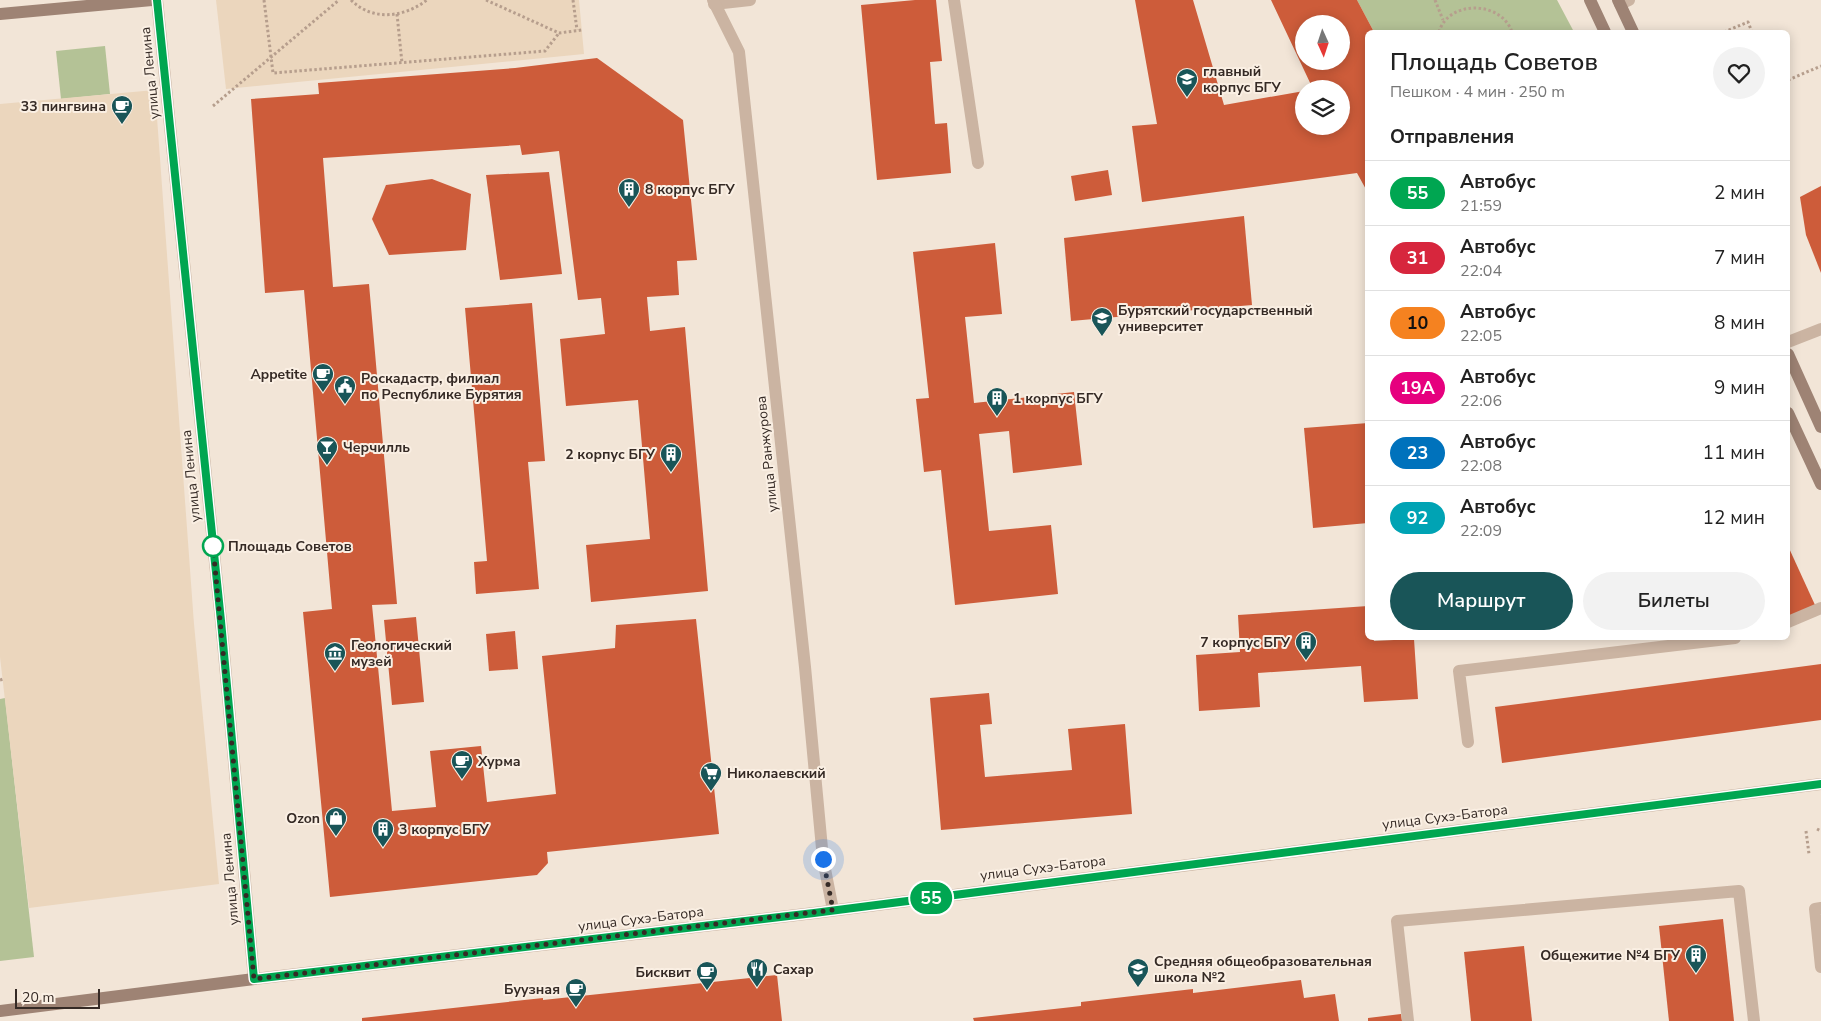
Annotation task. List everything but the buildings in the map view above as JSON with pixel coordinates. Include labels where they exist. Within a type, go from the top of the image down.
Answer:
[{"type":"main road","points":[[0,14],[152,0]]},
{"type":"main road","points":[[1590,0],[1604,30]]},
{"type":"main road","points":[[1622,1],[1632,30]]},
{"type":"main road","points":[[1790,358],[1821,427]]},
{"type":"main road","points":[[1790,417],[1821,484]]},
{"type":"main road","name":"улица Сухэ-Батора","points":[[0,1011],[254,979]]},
{"type":"street","name":"улица Ленина","points":[[157,0],[222,631],[254,979]]},
{"type":"street","points":[[713,2],[750,0]]},
{"type":"street","points":[[954,0],[978,163]]},
{"type":"street","name":"улица Ранжурова","points":[[713,2],[739,52],[804,657],[823,859],[833,910]]},
{"type":"street","points":[[1790,341],[1821,329]]},
{"type":"street","points":[[1790,621],[1821,608]]},
{"type":"street","points":[[1468,742],[1459,671],[1658,642],[1696,640]]},
{"type":"street","name":"улица Сухэ-Батора","points":[[254,979],[833,910],[1821,784]]},
{"type":"street","points":[[1408,1021],[1397,922],[1738,891],[1754,1021]]},
{"type":"street","points":[[1821,908],[1815,909],[1821,967]]},
{"type":"path","points":[[264,0],[273,73],[545,51],[559,33]]},
{"type":"path","points":[[213,106],[339,0]]},
{"type":"path","points":[[351,0],[368,11],[384,15],[397,14],[416,8],[427,0]]},
{"type":"path","points":[[486,0],[559,33],[582,30]]},
{"type":"path","points":[[573,0],[577,30]]},
{"type":"path","points":[[1435,0],[1444,21]]},
{"type":"path","points":[[1440,30],[1444,21],[1456,7],[1462,5]]},
{"type":"path","points":[[1492,6],[1502,13],[1511,30]]},
{"type":"path","points":[[397,14],[402,63]]},
{"type":"path","points":[[1729,30],[1748,22],[1751,30]]},
{"type":"path","points":[[1790,79],[1821,66]]},
{"type":"path","points":[[1806,831],[1809,854]]},
{"type":"green space","points":[[1357,0],[1557,0],[1573,30],[1373,30]]},
{"type":"green space","points":[[105,46],[110,94],[61,99],[56,51]]},
{"type":"green space","points":[[5,698],[34,957],[0,961],[0,699]]},
{"type":"shaded area","points":[[216,0],[579,0],[584,54],[226,89]]},
{"type":"shaded area","name":"Площадь Советов","points":[[155,90],[194,624],[219,884],[29,908],[0,657],[0,104]]},
{"type":"bus line","name":"55","points":[[157,0],[221,621],[254,979],[814,913],[1821,784]]},
{"type":"place","name":"главный корпус БГУ","points":[[1187,98]]},
{"type":"place","name":"33 пингвина","points":[[122,125]]},
{"type":"place","name":"8 корпус БГУ","points":[[629,208]]},
{"type":"place","name":"Бурятский государственный университет","points":[[1102,337]]},
{"type":"place","name":"Appetite","points":[[323,393]]},
{"type":"place","name":"Роскадастр, филиал по Республике Бурятия","points":[[345,405]]},
{"type":"place","name":"1 корпус БГУ","points":[[997,417]]},
{"type":"place","name":"Черчилль","points":[[327,466]]},
{"type":"place","name":"2 корпус БГУ","points":[[671,473]]},
{"type":"place","name":"Площадь Советов","points":[[213,546]]},
{"type":"place","name":"7 корпус БГУ","points":[[1306,661]]},
{"type":"place","name":"Геологический музей","points":[[335,672]]},
{"type":"place","name":"Хурма","points":[[462,780]]},
{"type":"place","name":"Николаевский","points":[[711,792]]},
{"type":"place","name":"Ozon","points":[[336,837]]},
{"type":"place","name":"3 корпус БГУ","points":[[383,848]]},
{"type":"place","name":"Общежитие №4 БГУ","points":[[1696,974]]},
{"type":"place","name":"Caxap","points":[[757,988]]},
{"type":"place","name":"Средняя общеобразовательная школа №2","points":[[1138,988]]},
{"type":"place","name":"Бисквит","points":[[707,991]]},
{"type":"place","name":"Буузная","points":[[576,1008]]},
{"type":"route","points":[[213,546],[254,979],[833,910],[823,859]]}]
